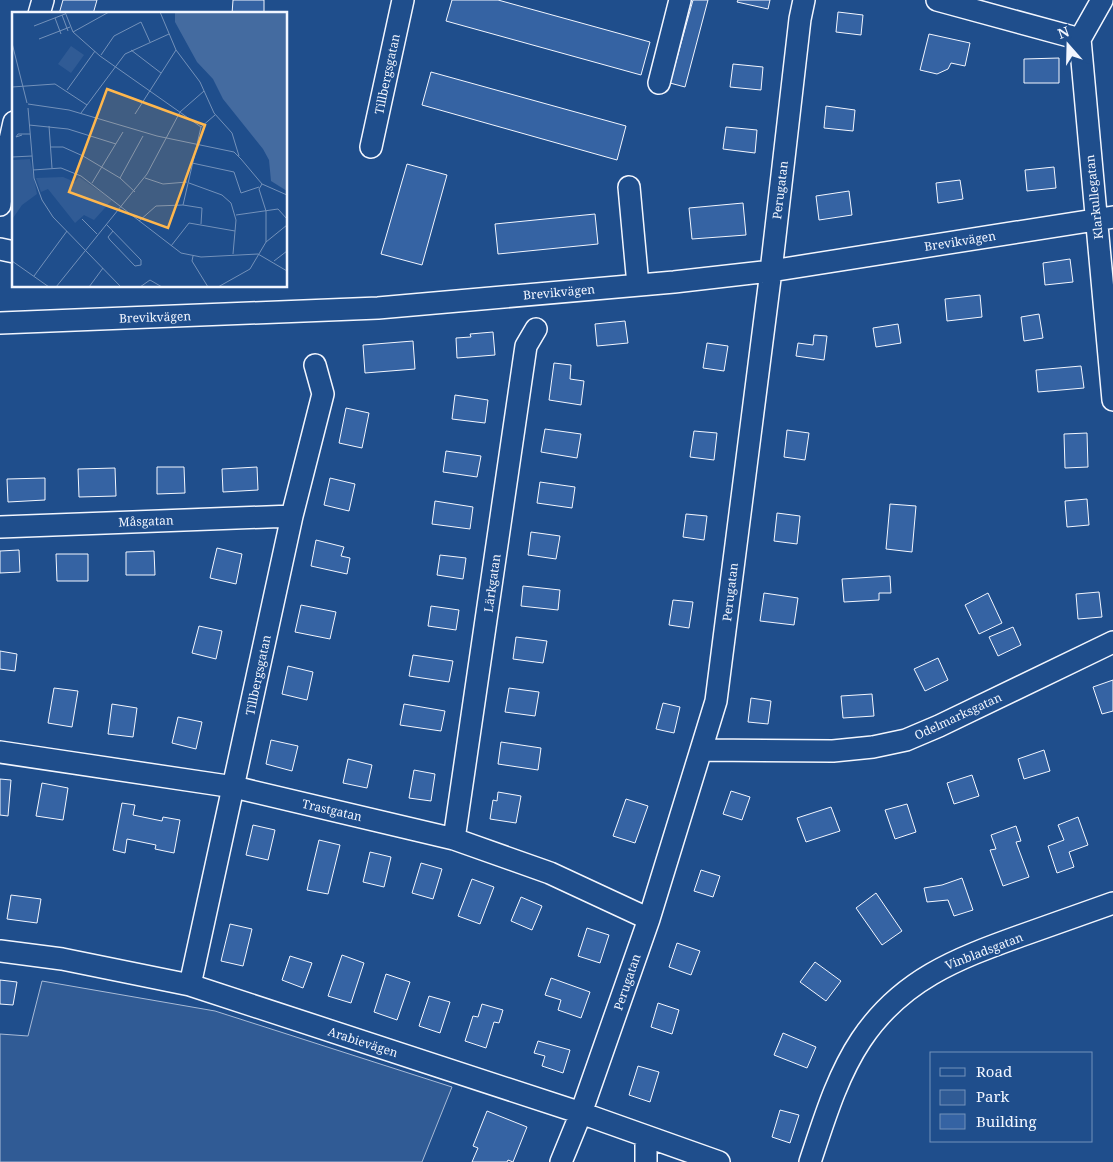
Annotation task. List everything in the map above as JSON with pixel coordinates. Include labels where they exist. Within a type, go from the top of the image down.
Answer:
[{"type":"street","name":"Tillbergsgatan","points":[[371,148],[403,0]]},
{"type":"street","points":[[659,83],[680,0]]},
{"type":"street","name":"Perugatan","points":[[561,1162],[582,1113],[650,919],[716,701],[771,271],[800,19],[804,0]]},
{"type":"street","points":[[937,0],[1080,39],[1102,0]]},
{"type":"street","name":"Klarkullegatan","points":[[1080,39],[1105,218],[1113,400]]},
{"type":"street","points":[[0,205],[6,158],[12,131]]},
{"type":"street","points":[[629,187],[638,285]]},
{"type":"street","name":"Brevikvägen","points":[[0,323],[378,308],[638,285],[771,271],[1105,218]]},
{"type":"street","name":"Lärkgatan","points":[[454,839],[526,346],[536,329]]},
{"type":"street","name":"Tillbergsgatan","points":[[190,985],[292,516],[323,394],[315,365]]},
{"type":"street","name":"Måsgatan","points":[[0,527],[292,516]]},
{"type":"street","name":"Odelmarksgatan","points":[[702,750],[833,751],[873,747],[906,740],[939,726],[1103,645],[1113,642]]},
{"type":"street","name":"Trastgatan","points":[[0,752],[234,787],[454,839],[550,873],[650,919]]},
{"type":"street","name":"Vinbladsgatan","points":[[810,1162],[830,1102],[847,1064],[861,1039],[884,1010],[911,986],[940,968],[975,952],[1113,903]]},
{"type":"street","name":"Arabievägen","points":[[0,951],[62,959],[190,985],[582,1113],[719,1162]]},
{"type":"street","points":[[646,1137],[646,1162]]},
{"type":"green space","points":[[42,981],[215,1011],[452,1087],[422,1162],[0,1162],[0,1034],[28,1036]]},
{"type":"building","points":[[63,0],[97,0],[94,12],[60,12]]},
{"type":"building","points":[[233,0],[264,0],[264,12],[232,12]]},
{"type":"building","points":[[452,0],[498,0],[650,42],[641,75],[446,21]]},
{"type":"building","points":[[693,0],[708,0],[685,87],[670,83]]},
{"type":"building","points":[[738,0],[770,0],[768,9],[737,2]]},
{"type":"building","points":[[838,12],[863,15],[861,35],[836,32]]},
{"type":"building","points":[[929,34],[970,43],[965,66],[951,63],[948,69],[937,74],[920,70]]},
{"type":"building","points":[[1059,58],[1059,83],[1024,83],[1024,59]]},
{"type":"building","points":[[733,64],[763,67],[761,90],[730,87]]},
{"type":"building","points":[[431,72],[626,126],[617,160],[422,105]]},
{"type":"building","points":[[826,106],[855,110],[853,131],[824,128]]},
{"type":"building","points":[[726,127],[757,130],[755,153],[723,149]]},
{"type":"building","points":[[407,164],[447,175],[422,265],[381,254]]},
{"type":"building","points":[[1054,167],[1056,188],[1027,191],[1025,170]]},
{"type":"building","points":[[960,180],[963,199],[938,203],[936,183]]},
{"type":"building","points":[[849,191],[852,215],[819,220],[816,196]]},
{"type":"building","points":[[743,203],[746,235],[692,239],[689,208]]},
{"type":"building","points":[[595,214],[598,244],[498,254],[495,224]]},
{"type":"building","points":[[1070,259],[1073,282],[1045,285],[1043,263]]},
{"type":"building","points":[[980,295],[982,317],[947,321],[945,299]]},
{"type":"building","points":[[1039,314],[1043,338],[1024,341],[1021,317]]},
{"type":"building","points":[[625,321],[628,343],[597,346],[595,324]]},
{"type":"building","points":[[898,324],[901,343],[876,347],[873,328]]},
{"type":"building","points":[[493,332],[495,355],[457,358],[456,338],[471,337],[470,334]]},
{"type":"building","points":[[814,335],[827,336],[824,360],[796,356],[798,343],[813,345]]},
{"type":"building","points":[[413,341],[415,369],[365,373],[363,345]]},
{"type":"building","points":[[707,343],[728,346],[724,371],[703,368]]},
{"type":"building","points":[[554,363],[571,365],[570,379],[584,381],[581,405],[549,400]]},
{"type":"building","points":[[1081,366],[1084,388],[1038,392],[1036,370]]},
{"type":"building","points":[[455,395],[488,400],[485,423],[452,419]]},
{"type":"building","points":[[346,408],[369,413],[362,448],[339,443]]},
{"type":"building","points":[[545,429],[581,434],[577,458],[541,452]]},
{"type":"building","points":[[787,430],[809,433],[805,460],[784,457]]},
{"type":"building","points":[[694,431],[717,433],[714,460],[690,457]]},
{"type":"building","points":[[1087,433],[1088,467],[1065,468],[1064,434]]},
{"type":"building","points":[[446,451],[481,456],[477,477],[443,472]]},
{"type":"building","points":[[157,467],[184,467],[185,493],[157,494]]},
{"type":"building","points":[[257,467],[258,490],[223,492],[222,469]]},
{"type":"building","points":[[115,468],[116,496],[79,497],[78,469]]},
{"type":"building","points":[[45,478],[45,500],[8,502],[7,479]]},
{"type":"building","points":[[330,478],[355,484],[349,511],[324,505]]},
{"type":"building","points":[[540,482],[575,487],[572,508],[537,503]]},
{"type":"building","points":[[1087,499],[1089,525],[1067,527],[1065,501]]},
{"type":"building","points":[[435,501],[473,507],[470,529],[432,524]]},
{"type":"building","points":[[890,504],[916,506],[912,552],[886,549]]},
{"type":"building","points":[[777,513],[800,516],[797,544],[774,541]]},
{"type":"building","points":[[686,514],[707,516],[704,540],[683,537]]},
{"type":"building","points":[[531,532],[560,536],[556,559],[528,555]]},
{"type":"building","points":[[316,540],[344,547],[341,556],[350,558],[347,574],[311,566]]},
{"type":"building","points":[[217,548],[242,554],[236,584],[210,578]]},
{"type":"building","points":[[19,550],[20,572],[0,573],[0,551]]},
{"type":"building","points":[[154,551],[155,575],[126,575],[126,552]]},
{"type":"building","points":[[56,554],[88,554],[88,581],[57,581]]},
{"type":"building","points":[[440,555],[466,558],[463,579],[437,575]]},
{"type":"building","points":[[890,576],[891,593],[879,593],[879,600],[844,602],[842,579]]},
{"type":"building","points":[[523,586],[560,590],[558,610],[521,606]]},
{"type":"building","points":[[1099,592],[1102,617],[1078,619],[1076,594]]},
{"type":"building","points":[[764,593],[798,598],[794,625],[760,621]]},
{"type":"building","points":[[988,593],[1002,623],[979,634],[965,605]]},
{"type":"building","points":[[673,600],[693,602],[689,628],[669,625]]},
{"type":"building","points":[[301,605],[336,612],[330,639],[295,632]]},
{"type":"building","points":[[431,606],[459,610],[456,630],[428,626]]},
{"type":"building","points":[[199,626],[222,631],[216,659],[192,653]]},
{"type":"building","points":[[1013,627],[1021,645],[998,656],[989,637]]},
{"type":"building","points":[[516,637],[547,641],[543,663],[513,659]]},
{"type":"building","points":[[0,651],[17,654],[15,671],[0,669]]},
{"type":"building","points":[[413,655],[453,661],[449,682],[409,676]]},
{"type":"building","points":[[938,658],[948,680],[925,691],[914,669]]},
{"type":"building","points":[[288,666],[313,672],[307,700],[282,694]]},
{"type":"building","points":[[1113,680],[1113,711],[1102,714],[1093,687]]},
{"type":"building","points":[[54,688],[78,691],[72,727],[48,723]]},
{"type":"building","points":[[509,688],[539,692],[535,716],[505,712]]},
{"type":"building","points":[[872,694],[874,716],[843,718],[841,696]]},
{"type":"building","points":[[751,698],[771,701],[768,724],[748,722]]},
{"type":"building","points":[[663,703],[680,707],[674,733],[656,729]]},
{"type":"building","points":[[112,704],[137,708],[133,737],[108,734]]},
{"type":"building","points":[[404,704],[445,711],[441,731],[400,725]]},
{"type":"building","points":[[178,717],[202,722],[196,749],[172,743]]},
{"type":"building","points":[[271,740],[298,746],[292,771],[266,764]]},
{"type":"building","points":[[501,742],[541,748],[538,770],[498,764]]},
{"type":"building","points":[[1044,750],[1050,771],[1024,779],[1018,759]]},
{"type":"building","points":[[348,759],[372,765],[367,788],[343,783]]},
{"type":"building","points":[[414,770],[435,774],[431,801],[409,798]]},
{"type":"building","points":[[972,775],[979,796],[954,804],[947,783]]},
{"type":"building","points":[[0,779],[11,780],[8,816],[0,815]]},
{"type":"building","points":[[42,783],[68,788],[63,820],[36,816]]},
{"type":"building","points":[[731,791],[750,797],[742,820],[723,814]]},
{"type":"building","points":[[498,792],[521,796],[516,823],[490,819],[493,800],[497,801]]},
{"type":"building","points":[[626,799],[648,806],[635,843],[613,836]]},
{"type":"building","points":[[122,803],[135,805],[133,815],[162,821],[163,817],[180,820],[174,853],[155,849],[156,845],[127,839],[125,853],[113,850]]},
{"type":"building","points":[[907,804],[916,832],[895,839],[885,810]]},
{"type":"building","points":[[831,807],[840,831],[806,842],[797,818]]},
{"type":"building","points":[[1078,817],[1088,845],[1069,852],[1074,867],[1057,873],[1048,846],[1064,840],[1058,825]]},
{"type":"building","points":[[253,825],[275,830],[268,860],[246,855]]},
{"type":"building","points":[[1016,826],[1021,841],[1016,842],[1029,877],[1003,886],[990,850],[996,849],[991,835]]},
{"type":"building","points":[[319,840],[340,845],[328,894],[307,890]]},
{"type":"building","points":[[370,852],[391,857],[384,887],[363,882]]},
{"type":"building","points":[[421,863],[442,869],[433,899],[412,893]]},
{"type":"building","points":[[701,870],[720,876],[713,897],[694,891]]},
{"type":"building","points":[[962,878],[973,910],[954,916],[948,900],[927,902],[924,888],[942,885]]},
{"type":"building","points":[[472,879],[494,887],[480,924],[458,916]]},
{"type":"building","points":[[876,893],[902,931],[882,945],[856,908]]},
{"type":"building","points":[[11,895],[41,899],[37,923],[7,919]]},
{"type":"building","points":[[521,897],[542,906],[532,930],[511,921]]},
{"type":"building","points":[[230,924],[252,929],[243,966],[221,961]]},
{"type":"building","points":[[587,928],[609,935],[600,963],[578,956]]},
{"type":"building","points":[[677,943],[700,951],[691,975],[669,967]]},
{"type":"building","points":[[342,955],[364,963],[351,1003],[328,996]]},
{"type":"building","points":[[290,956],[312,963],[303,988],[282,980]]},
{"type":"building","points":[[815,962],[841,981],[826,1001],[800,982]]},
{"type":"building","points":[[386,974],[410,982],[397,1020],[374,1012]]},
{"type":"building","points":[[551,978],[590,992],[581,1018],[558,1010],[561,1000],[545,995]]},
{"type":"building","points":[[0,980],[17,982],[13,1005],[0,1004]]},
{"type":"building","points":[[429,996],[450,1002],[440,1033],[419,1026]]},
{"type":"building","points":[[658,1003],[679,1010],[672,1034],[651,1027]]},
{"type":"building","points":[[482,1004],[503,1010],[499,1023],[494,1022],[486,1048],[465,1041],[473,1016],[478,1017]]},
{"type":"building","points":[[783,1033],[816,1047],[807,1068],[774,1055]]},
{"type":"building","points":[[538,1041],[570,1050],[563,1073],[542,1066],[545,1056],[534,1053]]},
{"type":"building","points":[[638,1066],[659,1072],[650,1102],[629,1095]]},
{"type":"building","points":[[780,1110],[799,1115],[790,1143],[772,1137]]},
{"type":"building","points":[[487,1111],[527,1127],[513,1162],[508,1160],[507,1162],[472,1162],[478,1148],[473,1146]]}]
